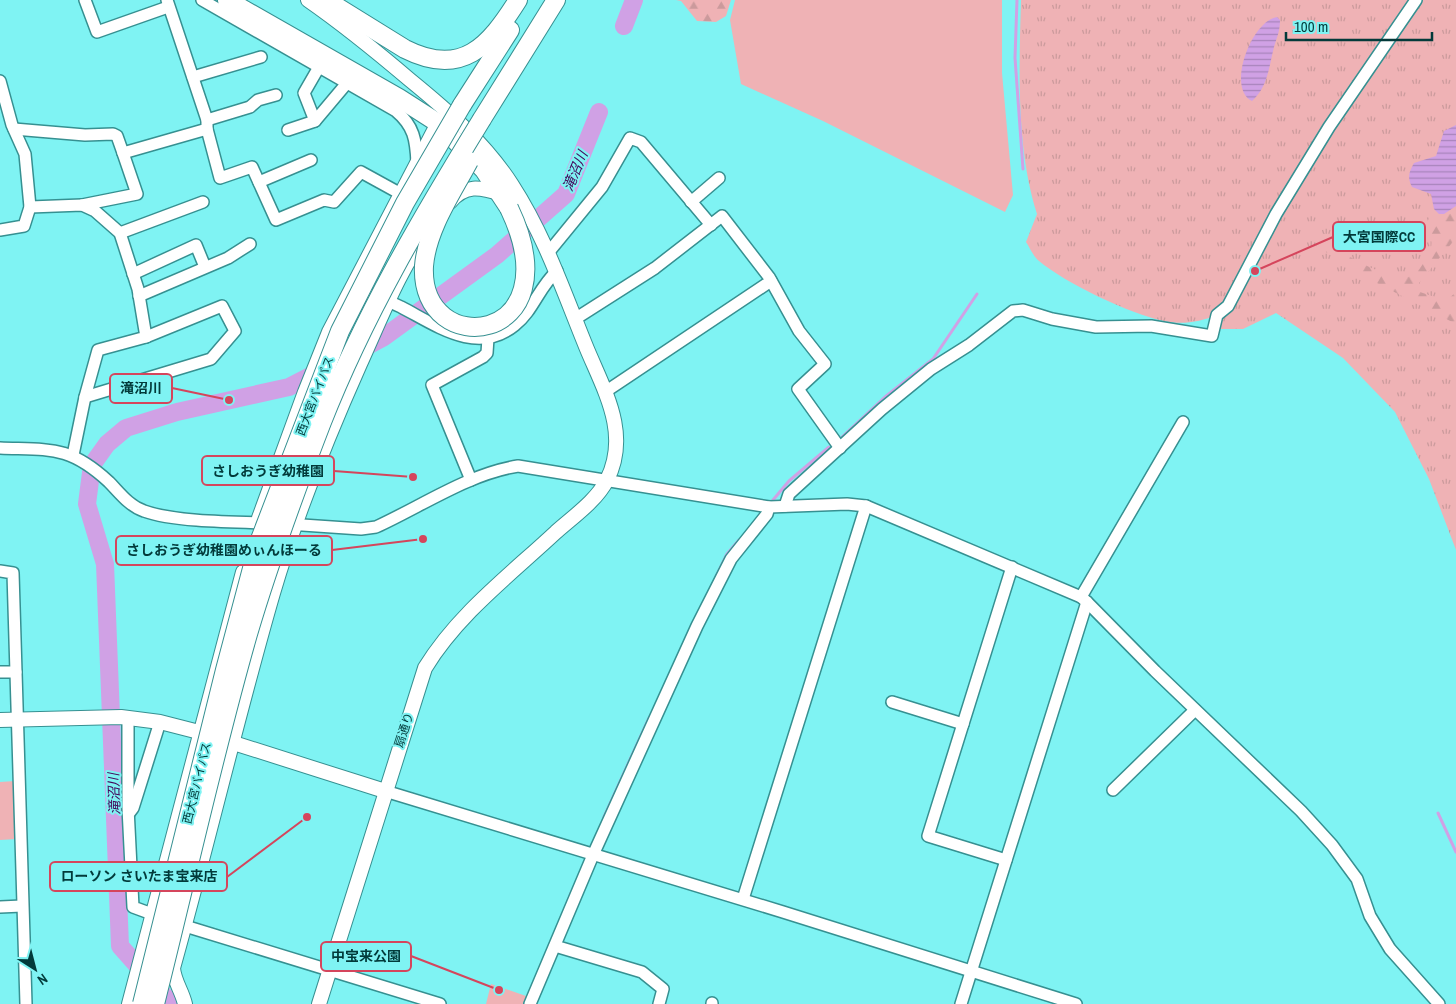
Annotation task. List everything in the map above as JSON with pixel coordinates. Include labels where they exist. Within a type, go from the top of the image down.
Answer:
[{"type":"highway","points":[[227,0],[241,5],[349,77],[438,123],[466,150],[511,203],[526,264],[522,293],[516,307],[499,322],[490,326],[473,327],[448,320],[436,309],[427,291],[424,266],[427,251],[439,218],[485,121],[517,62],[556,0]]},
{"type":"highway","points":[[326,0],[418,56],[441,61],[462,58],[473,54],[510,22],[529,0]]},
{"type":"highway","points":[[510,22],[518,0]]},
{"type":"highway","name":"西大宮バイパス","points":[[142,1004],[222,680],[259,542],[340,331],[405,203],[510,22]]},
{"type":"highway","name":"西大宮バイパス","points":[[155,1004],[248,634],[274,553],[322,422],[356,344],[425,212],[485,121]]},
{"type":"street","points":[[86,0],[98,32],[168,3],[193,77],[220,178],[252,167],[276,220],[324,200],[334,202],[361,172],[401,194]]},
{"type":"street","points":[[202,0],[319,67],[392,89],[443,117],[493,159]]},
{"type":"street","points":[[308,0],[364,40],[441,105],[493,159],[511,203],[540,236],[557,271],[616,420],[618,434],[614,463],[607,480]]},
{"type":"street","points":[[785,506],[789,494],[931,369],[968,345],[1013,311],[1023,310],[1052,319],[1096,327],[1151,326],[1212,336],[1217,315],[1228,306],[1276,214],[1329,127],[1416,0]]},
{"type":"street","points":[[193,77],[261,57]]},
{"type":"street","points":[[315,121],[304,93],[319,67]]},
{"type":"street","points":[[288,130],[315,121],[349,77]]},
{"type":"street","points":[[349,77],[406,119],[414,132],[417,162]]},
{"type":"street","points":[[0,82],[14,129],[24,154],[30,206],[24,226],[0,230]]},
{"type":"street","points":[[123,153],[207,125],[250,107],[258,100],[276,95]]},
{"type":"street","points":[[129,1004],[199,732],[257,523],[322,349],[351,287],[438,123]]},
{"type":"street","points":[[14,129],[85,135],[112,134],[117,136],[137,194],[82,205],[30,206]]},
{"type":"street","points":[[548,253],[602,187],[630,138],[641,142],[711,225]]},
{"type":"street","points":[[258,182],[311,160]]},
{"type":"street","points":[[691,202],[719,178]]},
{"type":"street","points":[[185,1004],[174,977],[173,968],[273,592],[337,415],[394,304],[420,242],[458,192],[467,189],[481,189],[511,203]]},
{"type":"street","points":[[120,233],[203,202]]},
{"type":"street","points":[[82,205],[95,211],[120,233],[139,296],[146,338]]},
{"type":"street","points":[[575,319],[655,268],[722,216],[771,281],[799,331],[825,364],[798,389],[840,448]]},
{"type":"street","points":[[139,296],[228,258],[250,244]]},
{"type":"street","points":[[132,274],[196,245],[206,267]]},
{"type":"street","points":[[351,287],[394,304],[450,334],[478,339],[488,338],[508,330],[516,324],[546,280],[557,271]]},
{"type":"street","points":[[605,392],[771,281]]},
{"type":"street","points":[[77,457],[85,397],[98,350],[146,338],[222,306],[235,331],[211,359],[85,397]]},
{"type":"street","points":[[471,480],[432,385],[483,357],[488,352],[488,338]]},
{"type":"street","points":[[961,1004],[1084,600],[1183,422]]},
{"type":"street","points":[[0,448],[56,450],[77,457],[107,481],[131,504],[142,511],[160,515],[257,523],[354,529],[376,527],[471,480],[491,472],[518,466],[769,507],[847,504],[866,506],[1084,600],[1301,811],[1332,845],[1357,879],[1370,916],[1390,949],[1439,1004]]},
{"type":"street","name":"扇通り","points":[[319,1004],[384,791],[425,668],[437,648],[459,622],[600,491],[607,480]]},
{"type":"street","points":[[743,900],[866,506]]},
{"type":"street","points":[[530,1004],[593,855],[720,578],[730,560],[767,514],[769,507]]},
{"type":"street","points":[[1006,860],[928,836],[1012,568]]},
{"type":"street","points":[[0,571],[13,573],[26,1004]]},
{"type":"street","points":[[0,672],[16,672]]},
{"type":"street","points":[[892,702],[963,724]]},
{"type":"street","points":[[1113,790],[1196,710]]},
{"type":"street","points":[[125,717],[133,907],[152,914]]},
{"type":"street","points":[[0,720],[125,717],[160,722],[199,732],[384,791],[1076,1004]]},
{"type":"street","points":[[129,813],[134,808],[160,722]]},
{"type":"street","points":[[0,907],[22,906]]},
{"type":"street","points":[[185,926],[329,968],[440,1004]]},
{"type":"street","points":[[555,946],[642,972],[663,988],[659,1004]]},
{"type":"green space","points":[[676,0],[731,0],[726,16],[716,22],[697,21],[681,1]]},
{"type":"green space","points":[[735,0],[1002,0],[1002,73],[1013,195],[1005,212],[823,121],[741,84],[730,20]]},
{"type":"green space","points":[[1021,0],[1456,0],[1456,550],[1429,479],[1395,412],[1343,358],[1276,313],[1243,329],[1219,329],[1217,315],[1191,322],[1177,323],[1164,321],[1134,312],[1098,297],[1050,270],[1035,257],[1026,242],[1037,214],[1030,189],[1022,135],[1020,108]]},
{"type":"green space","points":[[1456,210],[1456,238],[1419,283],[1420,292],[1446,301],[1456,292],[1456,324],[1373,281],[1316,246],[1319,237],[1324,233],[1343,252],[1356,260],[1394,276],[1408,277],[1419,269],[1430,250],[1432,242],[1425,227],[1430,216],[1450,213]]},
{"type":"green space","points":[[15,781],[17,839],[0,840],[0,782]]},
{"type":"green space","points":[[491,984],[526,996],[523,1004],[486,1004]]},
{"type":"shaded area","points":[[1277,17],[1280,20],[1278,34],[1265,83],[1252,101],[1245,94],[1241,83],[1245,56],[1258,30],[1267,21]]},
{"type":"shaded area","points":[[1456,125],[1456,206],[1444,214],[1439,214],[1434,209],[1431,194],[1412,187],[1409,175],[1414,163],[1436,156],[1444,131]]},
{"type":"waterway","name":"滝沼川","points":[[624,26],[634,0]]},
{"type":"waterway","points":[[1017,0],[1015,58],[1023,169]]},
{"type":"waterway","name":"滝沼川","points":[[358,351],[384,337],[497,255],[566,194],[599,112]]},
{"type":"waterway","points":[[842,437],[885,397],[933,359],[977,294]]},
{"type":"waterway","name":"滝沼川","points":[[168,1004],[167,999],[120,946],[105,564],[87,504],[92,465],[107,444],[126,428],[177,412],[289,387],[324,369]]},
{"type":"waterway","points":[[773,500],[789,481],[829,447]]},
{"type":"waterway","points":[[716,577],[727,554],[739,540]]},
{"type":"waterway","points":[[604,817],[649,718]]},
{"type":"waterway","points":[[1438,813],[1456,852]]},
{"type":"waterway","points":[[561,918],[572,891]]},
{"type":"place","name":"大宮国際CC","points":[[1255,271]]},
{"type":"place","name":"滝沼川","points":[[229,400]]},
{"type":"place","name":"さしおうぎ幼稚園","points":[[413,477]]},
{"type":"place","name":"さしおうぎ幼稚園めぃんほーる","points":[[423,539]]},
{"type":"place","name":"ローソン さいたま宝来店","points":[[307,817]]},
{"type":"place","name":"中宝来公園","points":[[499,990]]}]
